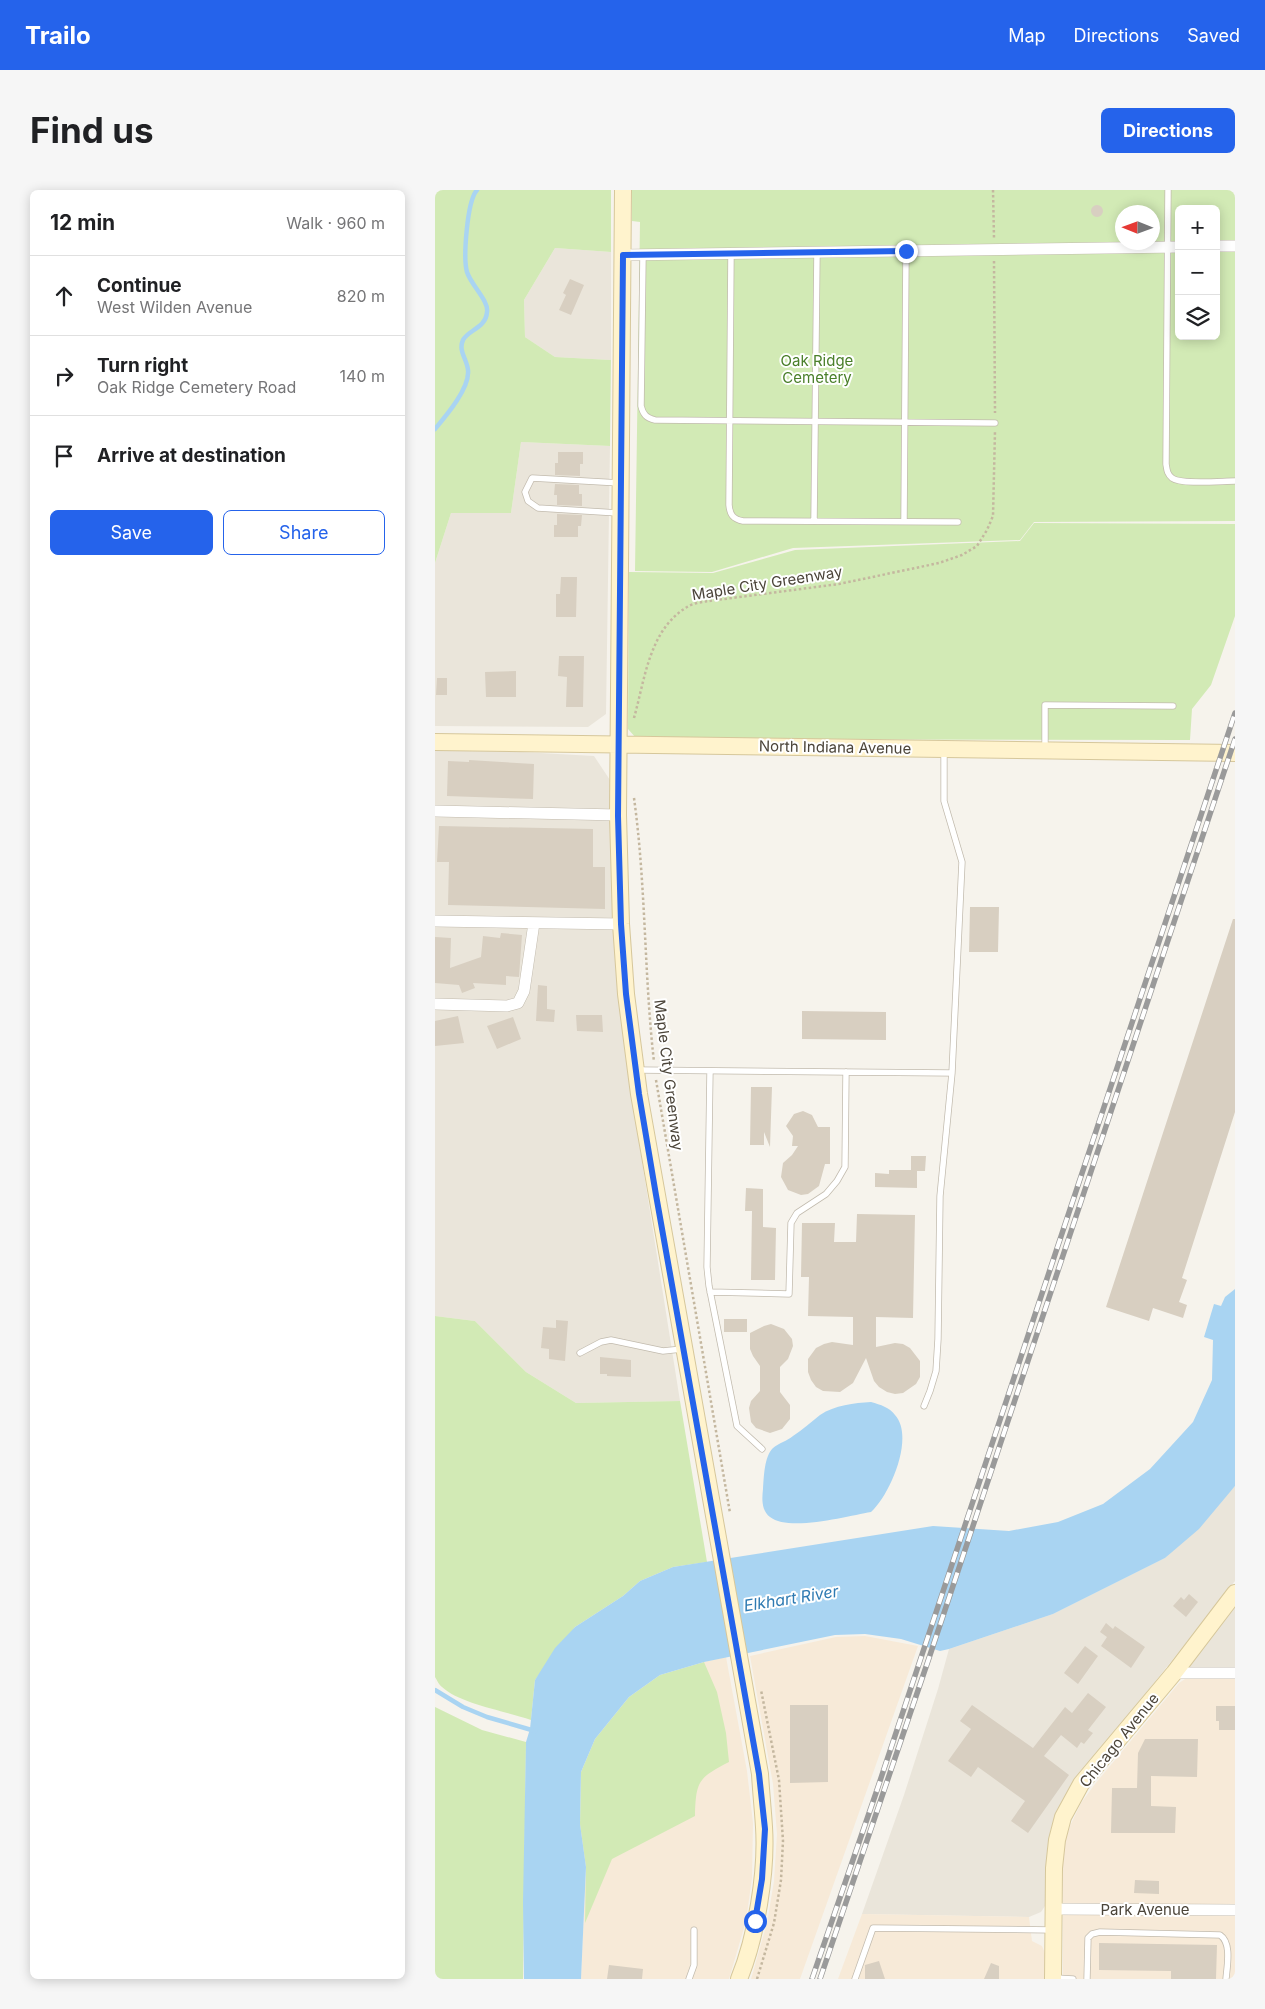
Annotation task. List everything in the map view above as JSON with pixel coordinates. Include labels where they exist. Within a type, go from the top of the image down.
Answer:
[{"type":"street","points":[[623,190],[621,513],[625,745],[618,816],[621,924],[626,994],[656,1195],[745,1684],[759,1774],[765,1829],[762,1879],[755,1921],[739,1979]]},
{"type":"street","points":[[1220,246],[1235,246]]},
{"type":"street","points":[[623,255],[1174,247]]},
{"type":"street","name":"North Indiana Avenue","points":[[435,742],[1235,753]]},
{"type":"street","points":[[435,812],[618,816]]},
{"type":"street","points":[[435,921],[621,924]]},
{"type":"street","points":[[435,1004],[507,1006],[518,1003],[524,991],[534,923]]},
{"type":"street","name":"Chicago Avenue","points":[[1053,1979],[1057,1840],[1063,1817],[1081,1784],[1174,1673],[1235,1593]]},
{"type":"street","points":[[1174,1673],[1235,1673]]},
{"type":"street","name":"Park Avenue","points":[[1054,1909],[1235,1910]]},
{"type":"lane","points":[[1168,190],[1174,247],[1165,464],[1167,472],[1173,479],[1182,481],[1235,481]]},
{"type":"lane","points":[[903,521],[906,251]]},
{"type":"lane","points":[[814,521],[817,252]]},
{"type":"lane","points":[[731,253],[730,514],[735,519],[743,520],[958,522]]},
{"type":"lane","points":[[643,255],[641,406],[643,413],[648,418],[655,420],[995,423]]},
{"type":"lane","points":[[621,513],[538,508],[527,501],[525,492],[532,478],[622,483]]},
{"type":"lane","points":[[1045,750],[1045,705],[1173,706]]},
{"type":"lane","points":[[924,1406],[936,1371],[940,1196],[952,1073],[962,862],[944,801],[944,748]]},
{"type":"lane","points":[[636,1070],[952,1073]]},
{"type":"lane","points":[[710,1070],[707,1267],[737,1426],[762,1449]]},
{"type":"lane","points":[[711,1292],[789,1294],[791,1223],[797,1213],[825,1194],[837,1181],[845,1167],[846,1072]]},
{"type":"lane","points":[[580,1353],[601,1342],[611,1340],[663,1351],[684,1348]]},
{"type":"lane","points":[[855,1979],[873,1928],[1053,1930]]},
{"type":"lane","points":[[689,1979],[693,1965],[694,1930]]},
{"type":"lane","points":[[1087,1979],[1088,1938],[1092,1934],[1100,1932],[1220,1935],[1225,1938],[1227,1946],[1226,1979]]},
{"type":"lane","points":[[1053,1979],[1073,1979]]},
{"type":"path","name":"Maple City Greenway","points":[[625,745],[632,726],[651,651],[657,637],[671,619],[688,606],[709,601],[839,584],[939,563],[962,555],[977,546],[993,516],[995,423],[993,190]]},
{"type":"path","name":"Maple City Greenway","points":[[633,793],[640,841],[649,1014],[658,1094],[730,1517]]},
{"type":"shaded area","points":[[555,248],[611,252],[611,360],[555,357],[525,337],[524,300]]},
{"type":"shaded area","points":[[521,442],[610,446],[606,714],[588,727],[435,726],[435,563],[451,513],[511,513]]},
{"type":"shaded area","points":[[435,747],[594,756],[610,780],[611,878],[619,1004],[626,1060],[680,1401],[576,1403],[526,1372],[475,1321],[435,1316]]},
{"type":"shaded area","points":[[1235,1486],[1235,1581],[1081,1775],[1057,1810],[1050,1832],[1046,1899],[1045,1906],[1041,1912],[1029,1917],[862,1914],[904,1795],[949,1649],[1053,1614],[1165,1558]]},
{"type":"shaded area","points":[[1235,1593],[1235,1673],[1174,1673]]},
{"type":"shaded area","points":[[865,1636],[918,1646],[800,1979],[751,1979],[767,1923],[774,1881],[777,1834],[773,1784],[750,1656],[836,1637]]},
{"type":"shaded area","points":[[726,1657],[747,1771],[753,1823],[752,1878],[746,1921],[729,1979],[581,1979],[586,1867],[580,1824],[704,1662]]},
{"type":"shaded area","points":[[1185,1679],[1235,1679],[1235,1979],[1063,1979],[1063,1861],[1064,1844],[1070,1826],[1081,1803],[1095,1784],[1179,1683]]},
{"type":"shaded area","points":[[862,1914],[1029,1917],[1032,1941],[1042,1946],[1045,1953],[1044,1979],[838,1979]]},
{"type":"green space","points":[[435,190],[611,190],[611,252],[555,248],[524,300],[525,337],[555,357],[611,360],[610,446],[521,442],[511,513],[451,513],[435,563]]},
{"type":"green space","name":"Oak Ridge Cemetery","points":[[632,190],[1235,190],[1235,521],[1034,522],[1020,540],[793,548],[712,572],[635,571],[640,222],[632,221]]},
{"type":"green space","points":[[1034,523],[1235,524],[1235,616],[1211,685],[1192,709],[1190,740],[643,739],[636,738],[628,729],[629,572],[713,573],[795,550],[1020,541]]},
{"type":"green space","points":[[435,1316],[475,1321],[526,1372],[576,1403],[680,1401],[707,1562],[673,1567],[640,1581],[623,1596],[575,1627],[535,1680],[531,1720],[471,1703],[450,1693],[441,1686],[435,1677]]},
{"type":"green space","points":[[704,1662],[717,1692],[726,1733],[729,1762],[711,1772],[701,1782],[696,1795],[695,1816],[612,1859],[585,1923],[586,1867],[580,1824],[581,1772],[595,1739],[629,1697],[660,1675]]},
{"type":"green space","points":[[435,1707],[482,1730],[526,1742],[523,1979],[435,1979]]},
{"type":"water","name":"Elkhart River","points":[[1235,1289],[1235,1486],[1199,1529],[1165,1558],[1053,1614],[949,1649],[940,1651],[901,1639],[865,1634],[835,1635],[704,1662],[660,1675],[629,1697],[595,1739],[581,1772],[580,1824],[586,1867],[581,1979],[524,1979],[523,1902],[526,1742],[530,1729],[535,1680],[555,1648],[575,1627],[623,1596],[640,1581],[673,1567],[933,1526],[1009,1531],[1058,1522],[1103,1504],[1150,1469],[1193,1422],[1212,1380],[1213,1340],[1204,1337],[1214,1304],[1221,1306],[1225,1297]]},
{"type":"water","points":[[871,1402],[893,1412],[900,1425],[902,1437],[898,1465],[892,1480],[886,1493],[871,1512],[804,1523],[779,1521],[770,1517],[765,1511],[762,1496],[766,1462],[773,1448],[791,1438],[820,1415],[832,1409],[845,1405]]},
{"type":"building","points":[[1095,205],[1099,205],[1103,211],[1099,217],[1095,217],[1091,213],[1091,209]]},
{"type":"building","points":[[570,279],[584,285],[571,315],[559,310],[566,295],[563,293]]},
{"type":"building","points":[[558,452],[583,452],[580,476],[555,475],[555,463],[558,463]]},
{"type":"building","points":[[555,484],[579,485],[579,494],[582,494],[582,506],[557,505],[557,495],[554,495]]},
{"type":"building","points":[[557,514],[582,515],[581,526],[578,526],[578,537],[554,537],[554,525],[557,525]]},
{"type":"building","points":[[561,577],[577,577],[576,617],[556,617],[556,594],[560,594]]},
{"type":"building","points":[[559,656],[584,656],[583,707],[566,707],[567,677],[558,676]]},
{"type":"building","points":[[516,671],[516,697],[486,697],[485,672]]},
{"type":"building","points":[[437,678],[447,678],[447,695],[436,695]]},
{"type":"building","points":[[469,760],[534,764],[533,799],[447,796],[448,761],[469,762]]},
{"type":"building","points":[[439,826],[593,829],[593,867],[605,867],[605,909],[448,905],[449,862],[437,862]]},
{"type":"building","points":[[970,907],[999,907],[998,952],[969,952]]},
{"type":"building","points":[[1233,919],[1235,919],[1235,1112],[1182,1278],[1187,1280],[1179,1302],[1187,1305],[1183,1318],[1153,1308],[1149,1321],[1106,1307]]},
{"type":"building","points":[[501,933],[522,935],[519,977],[506,976],[506,985],[473,983],[475,988],[462,993],[459,985],[435,983],[435,937],[451,938],[450,968],[481,957],[483,936],[500,938]]},
{"type":"building","points":[[538,985],[547,986],[547,1009],[555,1010],[554,1022],[536,1021]]},
{"type":"building","points":[[802,1011],[886,1012],[886,1040],[802,1039]]},
{"type":"building","points":[[576,1015],[602,1015],[603,1032],[577,1031]]},
{"type":"building","points":[[458,1016],[464,1043],[435,1046],[435,1021]]},
{"type":"building","points":[[513,1017],[521,1039],[497,1049],[487,1026]]},
{"type":"building","points":[[751,1087],[772,1087],[770,1147],[764,1132],[764,1145],[750,1145]]},
{"type":"building","points":[[803,1111],[812,1115],[818,1127],[830,1127],[830,1164],[825,1164],[819,1186],[808,1194],[801,1195],[788,1190],[781,1177],[783,1163],[798,1146],[792,1146],[793,1136],[786,1126],[794,1114]]},
{"type":"building","points":[[911,1156],[926,1156],[925,1171],[917,1171],[917,1188],[875,1187],[875,1173],[889,1174],[889,1170],[911,1170]]},
{"type":"building","points":[[746,1188],[763,1189],[763,1227],[776,1228],[775,1280],[751,1280],[752,1211],[745,1211]]},
{"type":"building","points":[[857,1214],[915,1215],[913,1318],[876,1317],[876,1347],[895,1343],[903,1344],[910,1348],[920,1361],[920,1377],[916,1384],[903,1393],[887,1392],[879,1387],[874,1381],[866,1358],[853,1383],[840,1392],[823,1391],[816,1387],[808,1372],[808,1359],[816,1348],[832,1342],[853,1345],[853,1317],[808,1316],[809,1277],[801,1277],[802,1223],[835,1223],[834,1242],[856,1242]]},
{"type":"building","points":[[724,1319],[747,1319],[747,1332],[724,1332]]},
{"type":"building","points":[[556,1320],[568,1321],[565,1361],[549,1359],[549,1349],[541,1348],[543,1327],[556,1328]]},
{"type":"building","points":[[771,1324],[784,1329],[792,1339],[793,1346],[788,1359],[780,1367],[780,1392],[790,1405],[790,1419],[782,1429],[770,1433],[756,1428],[751,1422],[749,1408],[751,1401],[760,1391],[760,1366],[750,1349],[750,1333]]},
{"type":"building","points":[[600,1357],[631,1360],[631,1377],[600,1374]]},
{"type":"building","points":[[1189,1594],[1198,1602],[1186,1617],[1173,1606],[1181,1597],[1184,1600]]},
{"type":"building","points":[[1106,1623],[1113,1629],[1115,1626],[1145,1647],[1131,1668],[1101,1646],[1107,1637],[1100,1632]]},
{"type":"building","points":[[1085,1646],[1098,1656],[1078,1684],[1064,1673]]},
{"type":"building","points":[[1088,1693],[1106,1707],[1088,1730],[1093,1733],[1084,1744],[1081,1742],[1077,1748],[1061,1735],[1044,1756],[1069,1775],[1028,1833],[1011,1821],[1025,1801],[978,1767],[971,1777],[948,1761],[971,1729],[960,1721],[972,1705],[1033,1748],[1065,1707],[1072,1713]]},
{"type":"building","points":[[790,1705],[828,1705],[828,1782],[790,1783]]},
{"type":"building","points":[[1216,1706],[1235,1706],[1235,1730],[1219,1730],[1219,1721],[1216,1721]]},
{"type":"building","points":[[1145,1739],[1198,1739],[1197,1777],[1151,1776],[1151,1806],[1176,1807],[1175,1833],[1111,1833],[1112,1788],[1137,1788],[1138,1753]]},
{"type":"building","points":[[1135,1880],[1159,1881],[1159,1894],[1134,1893]]},
{"type":"building","points":[[1099,1943],[1217,1945],[1216,1979],[1171,1979],[1171,1971],[1099,1970]]},
{"type":"building","points":[[879,1961],[885,1979],[865,1979],[865,1965]]},
{"type":"building","points":[[991,1963],[999,1966],[999,1979],[984,1979]]},
{"type":"building","points":[[609,1965],[643,1969],[642,1979],[607,1979]]},
{"type":"waterway","points":[[435,429],[456,401],[468,377],[468,370],[462,351],[463,340],[484,322],[487,312],[483,298],[469,277],[466,265],[468,217],[477,190]]},
{"type":"waterway","points":[[435,1690],[463,1707],[487,1717],[535,1731]]},
{"type":"railway","points":[[812,1979],[877,1790],[1235,713]]},
{"type":"railway","points":[[820,1979],[1235,739]]},
{"type":"route","points":[[755,1921],[762,1879],[765,1829],[759,1774],[745,1684],[656,1195],[639,1094],[626,994],[621,924],[618,816],[623,255],[906,251]]}]
